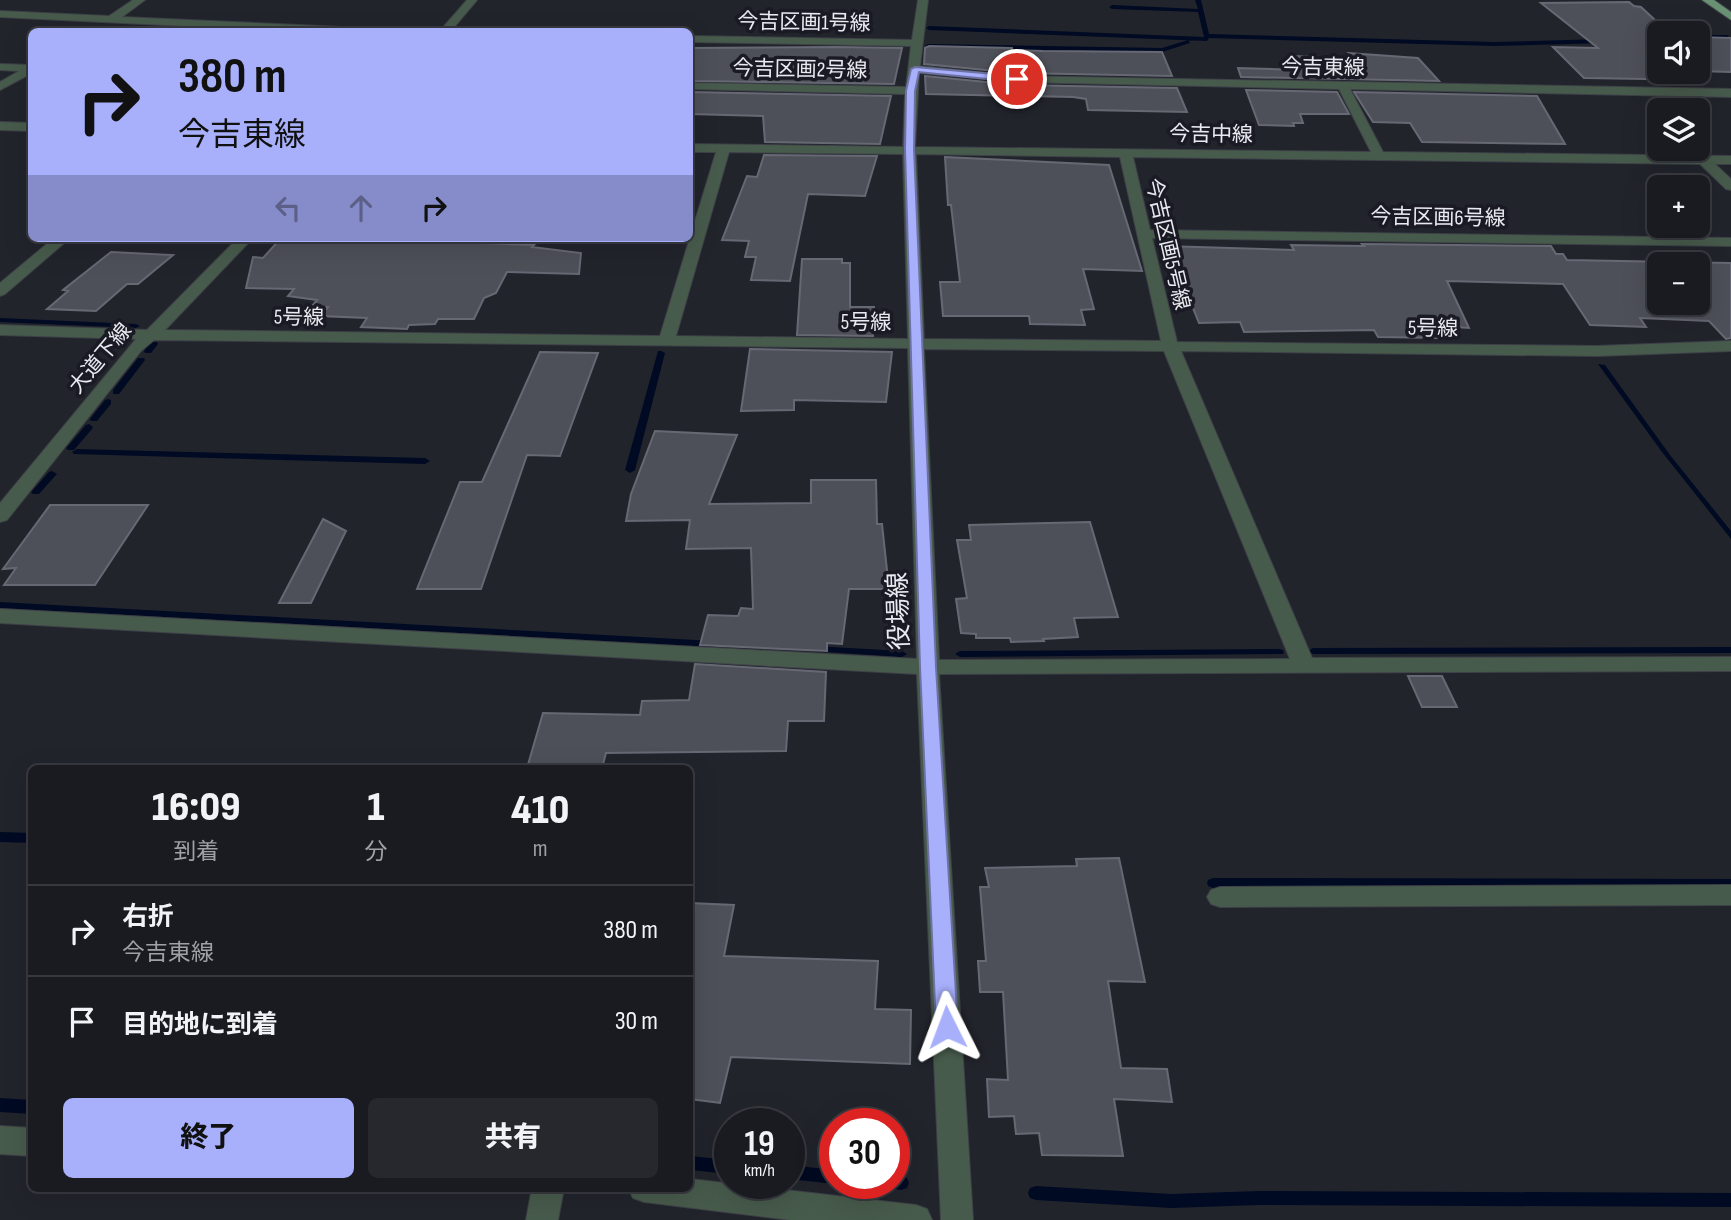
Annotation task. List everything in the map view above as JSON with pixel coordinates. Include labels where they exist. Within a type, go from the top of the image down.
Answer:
[{"type":"main road","points":[[1707,0],[1731,17]]},
{"type":"street","points":[[99,28],[140,0]]},
{"type":"street","points":[[448,28],[472,0]]},
{"type":"street","name":"役場線","points":[[923,0],[911,91],[909,149],[928,667],[957,1220]]},
{"type":"street","points":[[0,14],[301,28]]},
{"type":"street","name":"今吉区画1号線","points":[[693,39],[917,43]]},
{"type":"street","points":[[0,67],[28,68]]},
{"type":"street","name":"今吉東線","points":[[915,69],[1017,79],[1731,93]]},
{"type":"street","points":[[0,87],[28,70]]},
{"type":"street","name":"今吉区画2号線","points":[[693,86],[911,91]]},
{"type":"street","points":[[1343,86],[1379,156]]},
{"type":"street","points":[[0,126],[28,127]]},
{"type":"street","name":"今吉中線","points":[[693,148],[1125,151],[1647,159]]},
{"type":"street","points":[[694,234],[724,148]]},
{"type":"street","name":"今吉区画5号線","points":[[1125,151],[1170,345],[1304,665]]},
{"type":"street","name":"今吉中線","points":[[1710,160],[1731,160]]},
{"type":"street","points":[[1705,161],[1731,186]]},
{"type":"street","name":"今吉区画6号線","points":[[1144,234],[1731,242]]},
{"type":"street","points":[[0,291],[58,242]]},
{"type":"street","name":"大道下線","points":[[0,516],[148,335],[164,323],[242,242]]},
{"type":"street","points":[[666,342],[692,242]]},
{"type":"street","name":"5号線","points":[[0,330],[148,335],[666,342],[1597,351],[1731,346]]},
{"type":"street","points":[[0,616],[928,667],[1731,664]]},
{"type":"street","points":[[1220,897],[1731,895]]},
{"type":"street","points":[[0,1140],[28,1142]]},
{"type":"street","points":[[542,1220],[547,1192]]},
{"type":"street","points":[[678,1192],[916,1220]]},
{"type":"water","points":[[1598,364],[1605,365],[1670,455],[1731,531],[1731,539],[1662,452]]},
{"type":"building","points":[[1629,2],[1641,7],[1655,20],[1665,20],[1647,21],[1647,79],[1584,78],[1553,47],[1598,48],[1541,3]]},
{"type":"building","points":[[1710,37],[1731,38],[1731,72],[1710,71]]},
{"type":"building","points":[[693,48],[902,48],[894,84],[693,81]]},
{"type":"building","points":[[925,48],[1162,52],[1172,76],[1017,73],[924,64]]},
{"type":"building","points":[[1348,53],[1418,58],[1439,81],[1241,77],[1238,68],[1299,70],[1293,56],[1349,58]]},
{"type":"building","points":[[925,76],[1017,85],[1177,88],[1187,112],[1088,110],[1086,99],[1073,97],[926,94]]},
{"type":"building","points":[[1246,90],[1337,92],[1349,114],[1300,114],[1303,123],[1293,123],[1294,126],[1259,125]]},
{"type":"building","points":[[693,92],[891,96],[880,144],[765,142],[763,116],[693,114]]},
{"type":"building","points":[[1354,92],[1537,96],[1565,144],[1422,142],[1410,123],[1373,122]]},
{"type":"building","points":[[764,155],[877,156],[865,196],[808,194],[790,281],[751,280],[756,257],[745,257],[749,241],[722,240],[747,176],[757,177]]},
{"type":"building","points":[[945,157],[1109,165],[1142,271],[1083,269],[1094,309],[1081,310],[1085,325],[1030,324],[1029,316],[943,316],[940,282],[960,282],[951,205],[948,205]]},
{"type":"building","points":[[277,242],[454,242],[534,245],[532,247],[581,253],[579,274],[507,272],[496,293],[484,298],[474,319],[438,319],[435,324],[409,325],[407,329],[361,327],[367,318],[320,316],[328,307],[312,306],[317,300],[288,296],[294,289],[246,288],[253,257],[263,258]]},
{"type":"building","points":[[1291,245],[1551,246],[1556,254],[1563,254],[1567,260],[1647,261],[1647,315],[1710,315],[1710,263],[1731,263],[1731,338],[1726,339],[1709,321],[1640,318],[1646,327],[1590,325],[1563,284],[1447,281],[1469,328],[1437,326],[1444,338],[1378,337],[1374,330],[1244,332],[1240,322],[1199,323],[1185,288],[1180,288],[1165,246],[1294,250]]},
{"type":"building","points":[[111,252],[173,255],[138,284],[127,284],[96,311],[47,309],[68,291],[63,290]]},
{"type":"building","points":[[802,259],[842,259],[842,263],[850,263],[850,307],[874,307],[873,336],[797,335]]},
{"type":"building","points":[[750,349],[892,352],[886,402],[794,400],[794,410],[741,411]]},
{"type":"building","points":[[540,352],[598,353],[560,456],[527,455],[481,589],[417,589],[460,482],[482,482]]},
{"type":"building","points":[[655,431],[737,435],[709,504],[811,503],[811,480],[876,480],[877,524],[882,524],[889,589],[849,589],[842,644],[827,643],[827,651],[700,645],[708,615],[738,616],[741,608],[753,609],[751,548],[686,549],[690,520],[626,521],[631,494]]},
{"type":"building","points":[[50,505],[148,505],[95,585],[4,585],[16,568],[3,569]]},
{"type":"building","points":[[323,519],[346,531],[311,603],[279,603]]},
{"type":"building","points":[[1090,522],[1118,617],[1074,618],[1078,637],[1043,639],[1044,641],[1011,642],[1010,638],[976,638],[976,634],[961,633],[956,599],[967,598],[957,540],[971,540],[969,525]]},
{"type":"building","points":[[695,664],[826,672],[824,721],[788,721],[786,751],[606,753],[603,765],[528,765],[543,713],[640,715],[642,701],[689,700]]},
{"type":"building","points":[[1408,676],[1442,676],[1457,707],[1422,707]]},
{"type":"building","points":[[1119,858],[1145,982],[1108,981],[1121,1068],[1167,1069],[1172,1102],[1114,1099],[1123,1156],[1042,1155],[1039,1133],[1016,1134],[1014,1116],[989,1117],[987,1079],[1008,1080],[1003,992],[980,992],[978,961],[986,961],[980,887],[989,887],[985,868],[1077,866],[1076,859]]},
{"type":"building","points":[[693,903],[734,905],[724,956],[878,961],[875,1009],[911,1010],[910,1064],[731,1057],[720,1103],[693,1099]]},
{"type":"waterway","points":[[1198,0],[1206,36]]},
{"type":"waterway","points":[[1112,7],[1200,11]]},
{"type":"waterway","points":[[929,28],[1207,39],[1206,36]]},
{"type":"waterway","points":[[1206,36],[1494,44],[1604,41]]},
{"type":"waterway","points":[[1710,37],[1727,36]]},
{"type":"waterway","points":[[928,46],[1162,50],[1188,42]]},
{"type":"waterway","points":[[0,320],[136,326]]},
{"type":"waterway","points":[[148,351],[154,344]]},
{"type":"waterway","points":[[630,470],[661,353]]},
{"type":"waterway","points":[[116,392],[141,360]]},
{"type":"waterway","points":[[94,419],[108,402]]},
{"type":"waterway","points":[[71,448],[89,427]]},
{"type":"waterway","points":[[77,452],[425,461]]},
{"type":"waterway","points":[[36,492],[52,474]]},
{"type":"waterway","points":[[0,605],[714,644]]},
{"type":"waterway","points":[[814,649],[902,654]]},
{"type":"waterway","points":[[1313,651],[1731,650]]},
{"type":"waterway","points":[[960,654],[1279,652]]},
{"type":"waterway","points":[[0,837],[28,838]]},
{"type":"waterway","points":[[1213,883],[1731,884]]},
{"type":"waterway","points":[[0,1105],[28,1107]]},
{"type":"waterway","points":[[693,1163],[714,1165]]},
{"type":"waterway","points":[[805,1174],[819,1175]]},
{"type":"waterway","points":[[1036,1193],[1171,1201],[1259,1198],[1731,1200]]},
{"type":"route","points":[[947,1027],[928,667],[909,149],[911,91],[915,69],[1017,79]]}]
